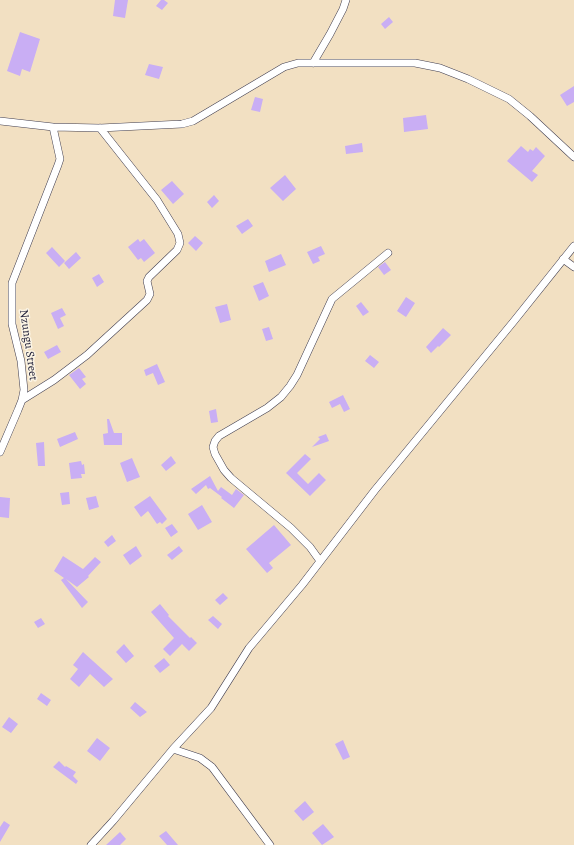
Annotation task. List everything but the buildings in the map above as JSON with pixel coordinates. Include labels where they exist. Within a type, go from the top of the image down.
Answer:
[{"type":"street","points":[[313,63],[330,34],[346,0]]},
{"type":"street","points":[[0,121],[53,127],[100,128],[182,124],[193,121],[284,67],[298,63],[415,64],[440,68],[468,79],[509,99],[574,156]]},
{"type":"street","name":"Nzungu Street","points":[[0,452],[22,400],[24,390],[21,361],[12,324],[12,284],[60,159],[53,127]]},
{"type":"street","points":[[22,400],[54,380],[87,355],[147,300],[150,294],[148,281],[149,277],[177,250],[180,243],[178,234],[157,200],[100,128]]},
{"type":"street","points":[[91,845],[173,749],[211,708],[249,648],[302,585],[374,490],[574,246]]},
{"type":"street","points":[[320,561],[310,547],[291,528],[231,478],[224,470],[215,454],[213,447],[219,436],[268,408],[281,397],[297,375],[332,299],[388,253]]},
{"type":"street","points":[[563,259],[574,267]]},
{"type":"street","points":[[173,749],[200,758],[212,767],[270,845]]}]
